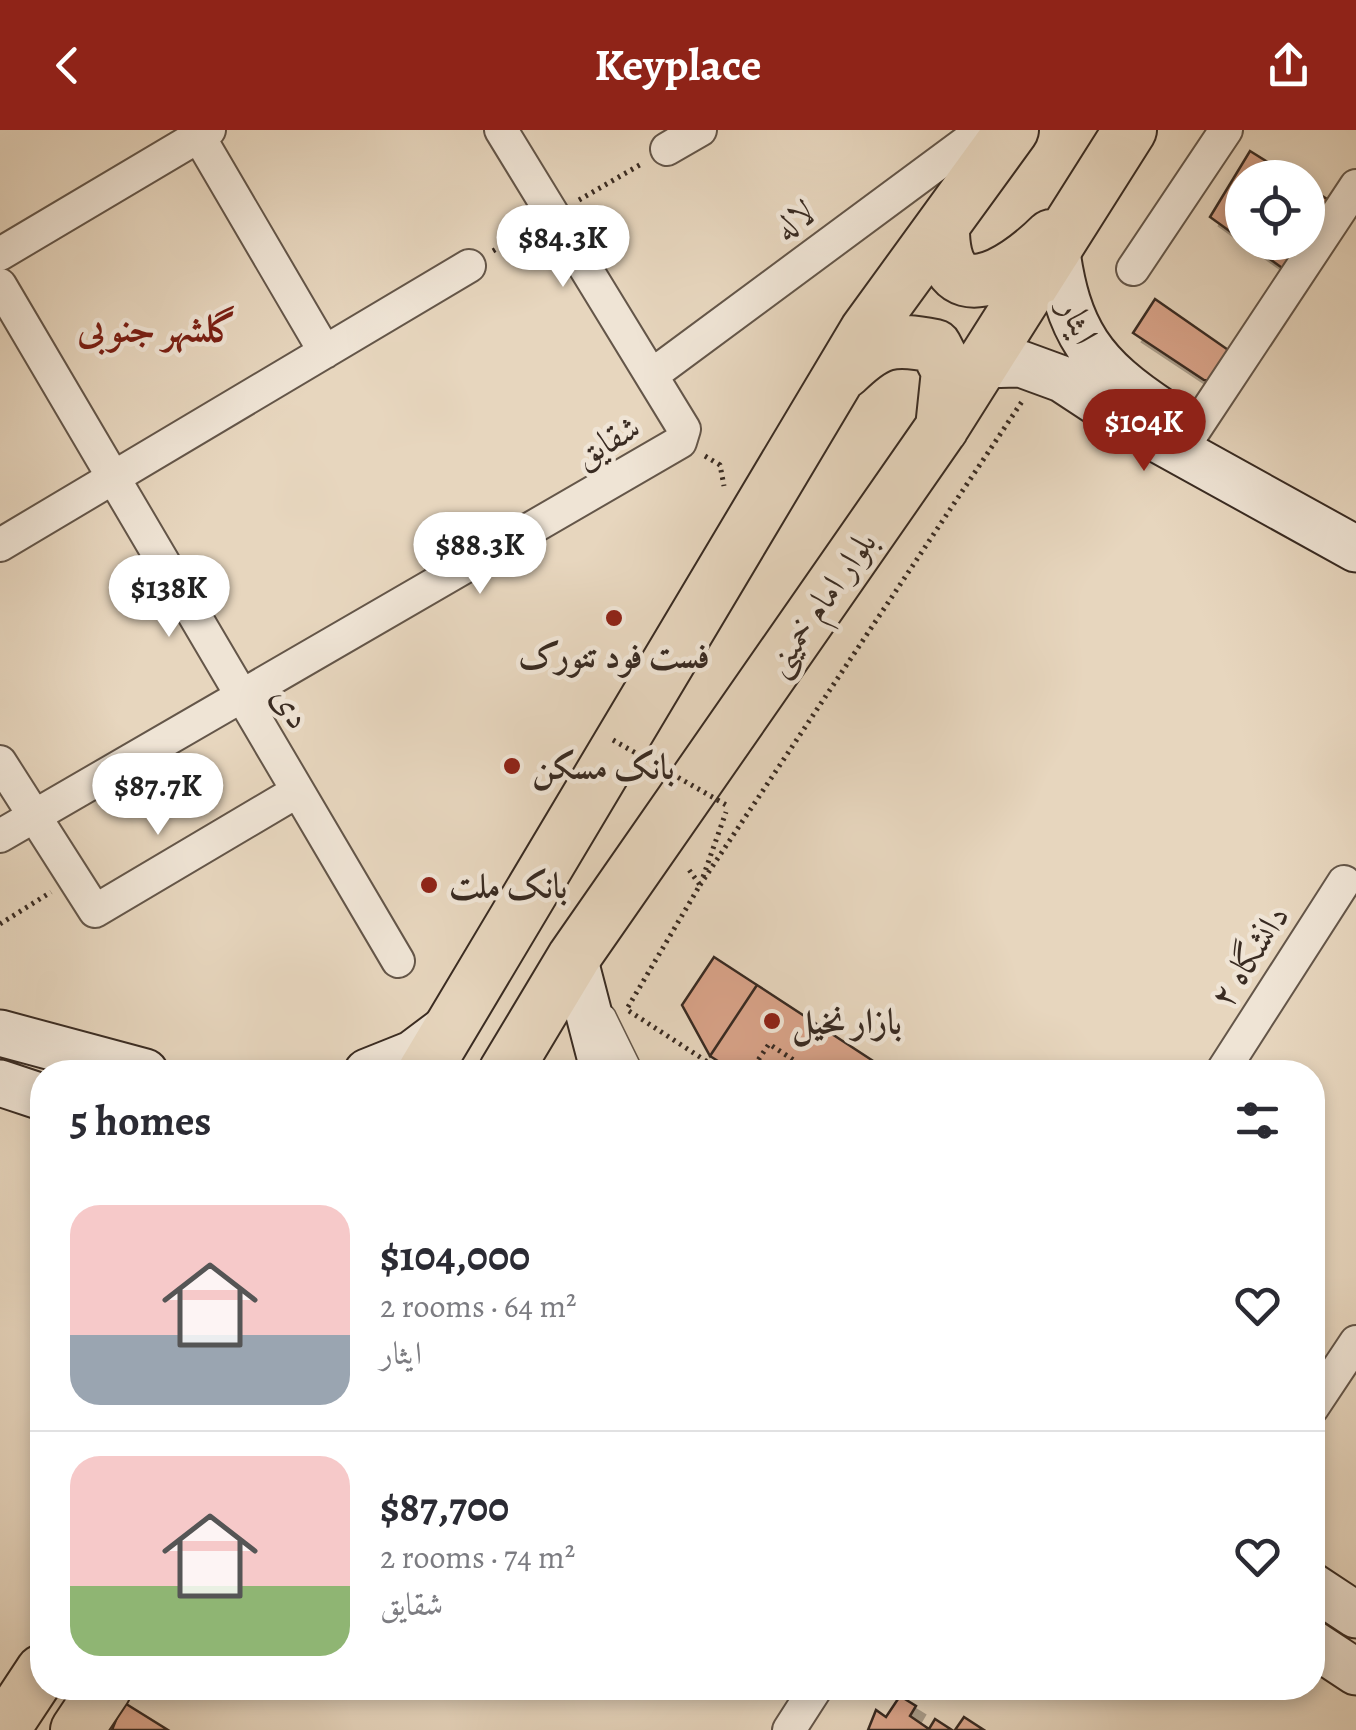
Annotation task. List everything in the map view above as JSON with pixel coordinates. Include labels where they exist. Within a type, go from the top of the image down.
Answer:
[{"type":"main road","name":"بلوار امام خمینی","points":[[512,1060],[574,957],[941,430],[1130,130]]},
{"type":"main road","points":[[432,1060],[866,331],[943,225],[1001,132]]},
{"type":"main road","points":[[943,225],[943,252],[956,273],[976,280],[996,280],[1068,227]]},
{"type":"main road","points":[[839,378],[872,346],[906,340],[935,346],[948,371],[941,430]]},
{"type":"main road","points":[[3,1730],[30,1688]]},
{"type":"main road","points":[[78,1730],[97,1700]]},
{"type":"street","points":[[501,130],[652,375]]},
{"type":"street","points":[[667,149],[700,130]]},
{"type":"street","points":[[1133,269],[1226,130]]},
{"type":"street","points":[[0,254],[201,132],[324,352]]},
{"type":"street","name":"لاله","points":[[652,375],[1001,132]]},
{"type":"street","points":[[1193,432],[1356,186]]},
{"type":"street","name":"ایثار","points":[[1068,227],[1070,312],[1088,350],[1133,392],[1338,538]]},
{"type":"street","points":[[0,545],[469,266]]},
{"type":"street","name":"دی","points":[[0,284],[111,480],[398,961]]},
{"type":"street","name":"ایثار","points":[[982,365],[1021,364],[1042,372],[1338,538]]},
{"type":"street","name":"شقایق","points":[[0,836],[241,700],[680,442],[684,429],[652,375]]},
{"type":"street","points":[[0,762],[95,911],[296,792]]},
{"type":"street","name":"دانشگاه ۲","points":[[1230,1060],[1344,882]]},
{"type":"street","points":[[574,957],[615,1060]]},
{"type":"street","points":[[397,1060],[412,1054],[457,1020]]},
{"type":"street","points":[[0,1033],[100,1060]]},
{"type":"street","points":[[0,1083],[30,1092]]},
{"type":"street","points":[[1325,1388],[1356,1342]]},
{"type":"street","points":[[1325,1594],[1356,1614]]},
{"type":"street","points":[[1325,1652],[1356,1672]]},
{"type":"street","points":[[789,1730],[808,1700]]},
{"type":"path","points":[[617,1060],[626,1009],[700,885],[1042,372]]},
{"type":"path","points":[[614,740],[728,806],[700,885]]},
{"type":"path","points":[[661,832],[700,885]]},
{"type":"path","points":[[0,924],[74,877]]},
{"type":"path","points":[[626,1009],[705,1060]]},
{"type":"path","points":[[758,1060],[769,1044],[794,1060]]},
{"type":"building","points":[[1250,151],[1264,160],[1245,160]]},
{"type":"building","points":[[1225,192],[1225,228],[1210,217]]},
{"type":"building","points":[[1271,260],[1291,260],[1285,270]]},
{"type":"building","points":[[1155,299],[1234,354],[1215,381],[1204,380],[1133,333]]},
{"type":"building","points":[[714,957],[757,985],[710,1056],[682,1005]]},
{"type":"building","name":"بازار نخیل","points":[[757,985],[872,1060],[716,1060],[710,1056]]},
{"type":"building","points":[[897,1700],[906,1700],[916,1706],[910,1716],[929,1729],[935,1719],[952,1730],[868,1730],[876,1710],[886,1717]]},
{"type":"building","points":[[123,1702],[168,1730],[112,1730]]},
{"type":"building","points":[[964,1717],[984,1730],[955,1730]]},
{"type":"place","name":"فست فود تنورک","points":[[614,618]]},
{"type":"place","name":"بانک مسکن","points":[[512,766]]},
{"type":"place","name":"بانک ملت","points":[[429,885]]},
{"type":"place","name":"بازار نخیل","points":[[772,1021]]},
{"type":"district","name":"گلشهر جنوبی","points":[[157,328]]}]
